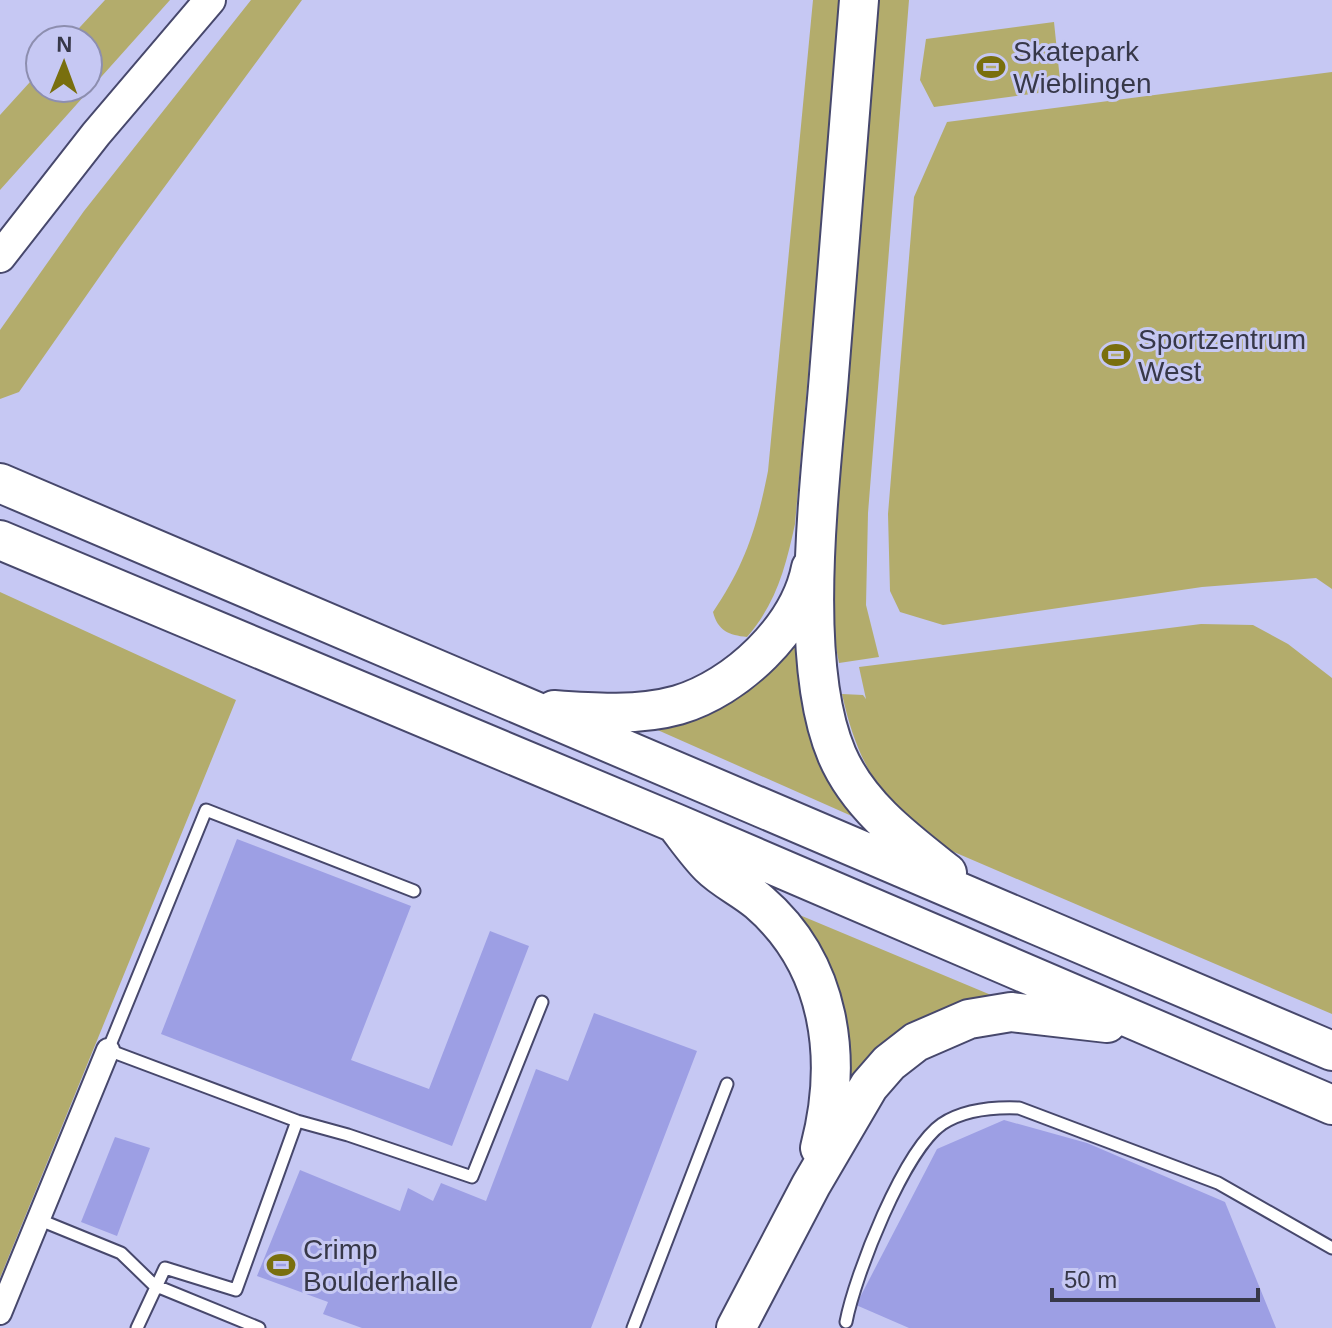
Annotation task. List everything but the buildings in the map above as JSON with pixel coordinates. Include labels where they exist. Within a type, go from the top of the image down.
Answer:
[{"type":"highway","points":[[502,697],[545,709],[589,713],[678,705],[717,687],[750,663],[779,632],[809,580],[815,546],[859,0]]},
{"type":"highway","points":[[0,483],[1332,1051]]},
{"type":"highway","points":[[0,540],[675,823],[1332,1105]]},
{"type":"highway","points":[[815,546],[817,642],[826,719],[837,754],[867,804],[909,843],[984,903]]},
{"type":"highway","points":[[675,823],[711,867],[760,902],[789,934],[819,990],[830,1029],[831,1104],[811,1185]]},
{"type":"highway","points":[[736,1328],[811,1185],[869,1086],[889,1063],[916,1042],[969,1019],[1011,1012],[1157,1031]]},
{"type":"main road","points":[[0,257],[96,134],[210,0]]},
{"type":"street","points":[[0,1313],[108,1050]]},
{"type":"lane","points":[[414,891],[206,810],[108,1050],[297,1121],[472,1177],[542,1002]]},
{"type":"lane","points":[[633,1328],[727,1084]]},
{"type":"lane","points":[[846,1322],[852,1289],[917,1147],[943,1123],[988,1107],[1019,1108],[1218,1183],[1332,1248]]},
{"type":"lane","points":[[137,1328],[154,1285],[165,1268],[236,1290],[297,1121]]},
{"type":"lane","points":[[40,1220],[121,1253],[154,1285],[259,1328]]},
{"type":"shaded area","points":[[105,0],[170,0],[104,74],[104,24],[83,24]]},
{"type":"shaded area","points":[[251,0],[302,0],[121,246],[19,392],[0,399],[0,330],[84,211]]},
{"type":"shaded area","points":[[813,0],[841,0],[795,524],[773,598],[747,637],[725,631],[713,612],[734,578],[748,545],[768,471]]},
{"type":"shaded area","points":[[879,0],[909,0],[868,513],[866,605],[879,657],[839,663],[832,626],[834,549]]},
{"type":"shaded area","points":[[1054,22],[1061,90],[934,107],[920,80],[926,39]]},
{"type":"shaded area","name":"Sportzentrum West","points":[[1332,72],[1332,589],[1316,578],[1202,587],[943,625],[900,612],[890,591],[888,514],[914,197],[947,122]]},
{"type":"shaded area","points":[[24,89],[24,104],[77,104],[0,190],[0,115]]},
{"type":"shaded area","points":[[0,592],[236,700],[0,1278]]},
{"type":"shaded area","points":[[804,610],[863,821],[635,720]]},
{"type":"shaded area","points":[[1201,624],[1253,625],[1288,644],[1332,678],[1332,1014],[947,849],[906,817],[877,783],[856,743],[842,694],[863,695],[866,699],[859,667]]},
{"type":"shaded area","points":[[778,906],[1003,1000],[848,1086]]},
{"type":"place","name":"Skatepark Wieblingen","points":[[991,67]]},
{"type":"place","name":"Sportzentrum West","points":[[1116,355]]},
{"type":"place","name":"Crimp Boulderhalle","points":[[281,1265]]}]
